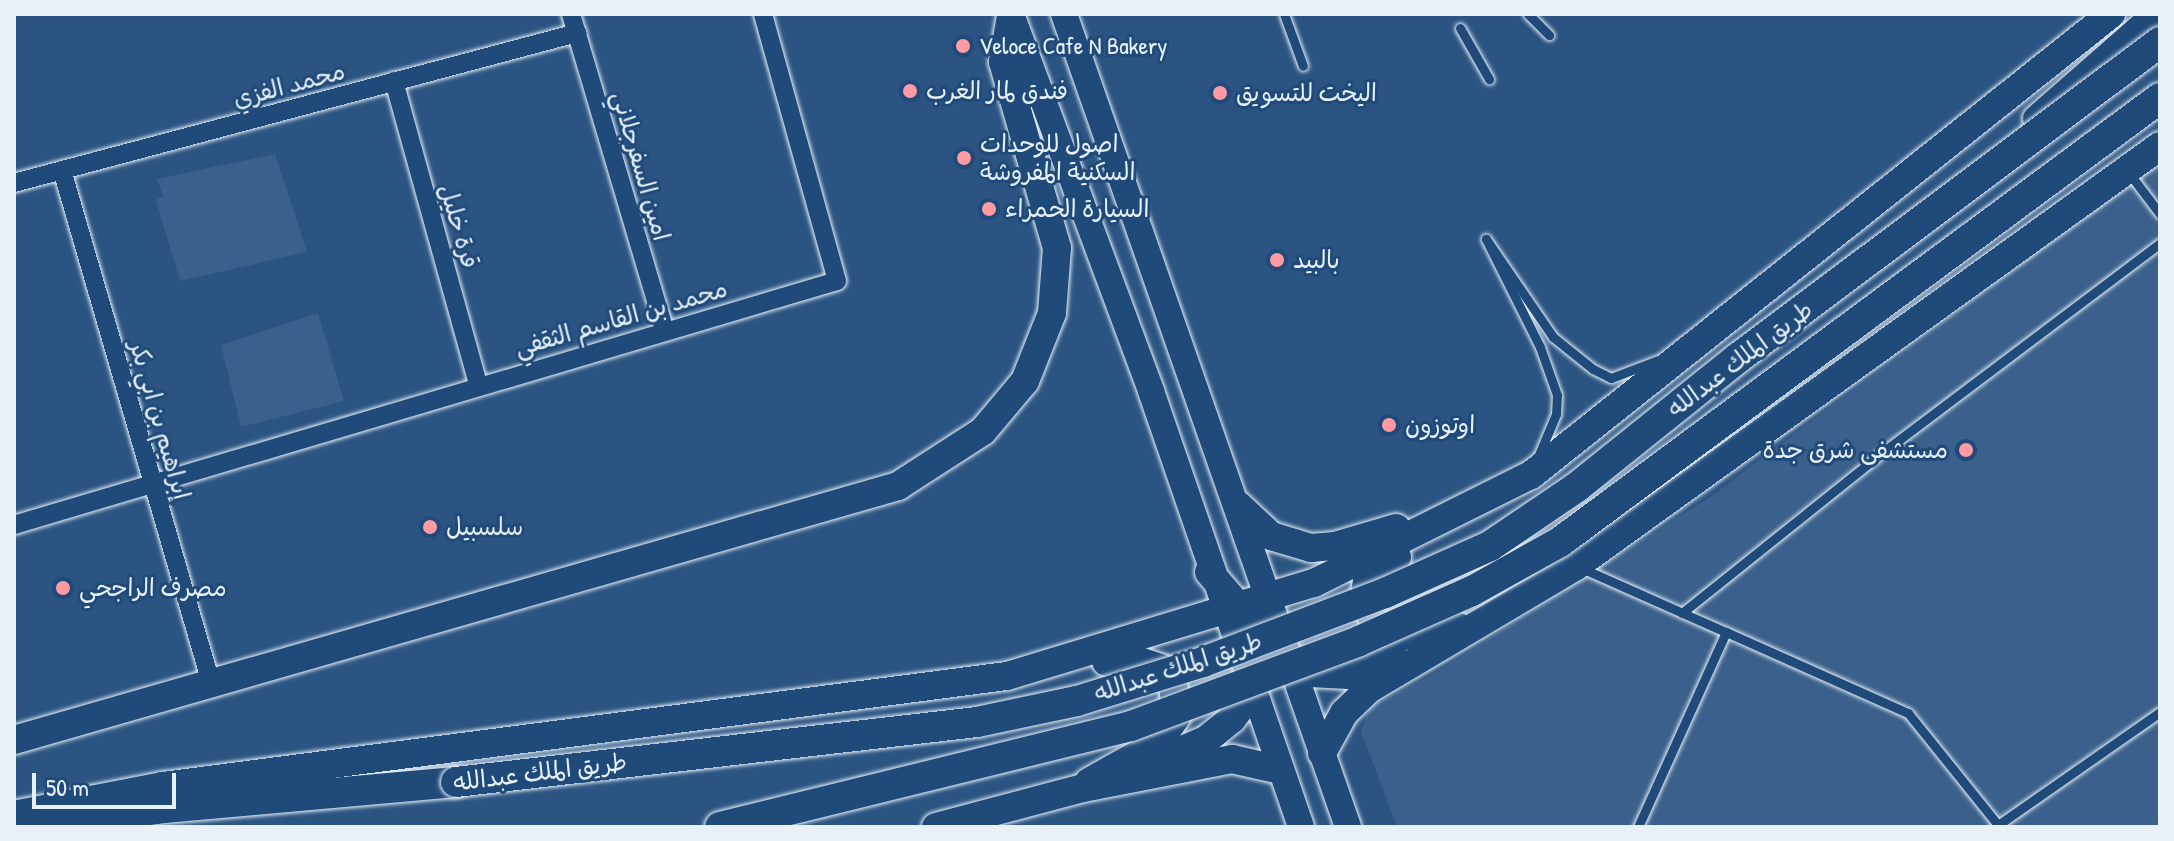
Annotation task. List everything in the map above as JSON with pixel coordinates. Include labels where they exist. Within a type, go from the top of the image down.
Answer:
[{"type":"highway","name":"طريق الملك عبدالله","points":[[18,827],[164,808],[456,782],[977,722],[1077,701],[1217,657],[1385,593],[1490,546],[1577,487],[1738,358],[1908,234],[2160,42]]},
{"type":"highway","points":[[720,827],[1131,726],[1359,641],[1472,591],[1573,533],[2160,98]]},
{"type":"main road","points":[[1064,14],[1348,827]]},
{"type":"main road","points":[[14,815],[163,786],[951,685],[1067,661],[1314,583],[1531,475],[2111,14]]},
{"type":"main road","points":[[1908,234],[2157,14]]},
{"type":"main road","points":[[1011,15],[1151,391],[1209,572],[1232,611],[1252,692],[1301,827]]},
{"type":"main road","points":[[14,740],[898,486],[983,431],[1025,381],[1052,313],[1057,248],[1003,62],[1011,15]]},
{"type":"main road","points":[[1322,753],[1344,713],[1369,689],[1576,566],[2160,146]]},
{"type":"main road","points":[[1238,505],[1271,536],[1311,548],[1335,546],[1466,507]]},
{"type":"main road","points":[[1466,507],[1438,537],[1378,565],[1367,581],[1364,601],[1376,625],[1399,637],[1480,623]]},
{"type":"main road","points":[[1083,788],[1206,740],[1232,719],[1252,692],[1266,638],[1269,598]]},
{"type":"main road","points":[[1232,611],[1290,661],[1322,676],[1349,675],[1480,623]]},
{"type":"main road","points":[[1067,661],[1141,659],[1160,668],[1176,695],[1176,717],[1166,736],[1083,788]]},
{"type":"main road","points":[[936,827],[1083,788],[1232,759],[1280,770]]},
{"type":"street","name":"امين السفرجلاني","points":[[571,14],[665,331]]},
{"type":"street","name":"محمد بن القاسم الثقفي","points":[[14,525],[154,486],[478,384],[837,281],[763,14]]},
{"type":"street","name":"محمد الفزي","points":[[14,183],[577,33]]},
{"type":"street","name":"قرة خليل","points":[[394,81],[478,384]]},
{"type":"street","name":"إبراهيم بن ابي بكر","points":[[62,170],[211,683]]},
{"type":"lane","points":[[1284,14],[1303,66]]},
{"type":"lane","points":[[1528,14],[1549,35]]},
{"type":"lane","points":[[1460,28],[1489,79]]},
{"type":"lane","points":[[2127,171],[2160,214]]},
{"type":"lane","points":[[1531,475],[1556,414],[1557,395],[1540,347],[1486,239],[1553,337],[1593,369],[1611,378],[1687,349]]},
{"type":"lane","points":[[1682,613],[1879,455],[2160,243]]},
{"type":"lane","points":[[1576,566],[1908,713],[1997,826],[2160,712]]},
{"type":"lane","points":[[1638,827],[1726,632]]},
{"type":"shaded area","points":[[275,154],[307,252],[180,281],[156,200],[163,196],[157,179]]},
{"type":"shaded area","name":"مستشفى شرق جدة","points":[[2160,160],[2160,827],[1397,827],[1361,731],[1370,707],[1432,675],[1713,495]]},
{"type":"shaded area","points":[[318,313],[344,401],[241,427],[221,345]]},
{"type":"place","name":"Veloce Cafe N Bakery","points":[[963,46]]},
{"type":"place","name":"فندق لمار الغرب","points":[[910,91]]},
{"type":"place","name":"اليخت للتسويق","points":[[1220,93]]},
{"type":"place","name":"اصول للوحدات السكنية المفروشة","points":[[964,158]]},
{"type":"place","name":"السيارة الحمراء","points":[[989,209]]},
{"type":"place","name":"بالبيد","points":[[1277,260]]},
{"type":"place","name":"اوتوزون","points":[[1389,425]]},
{"type":"place","name":"مستشفى شرق جدة","points":[[1966,450]]},
{"type":"place","name":"سلسبيل","points":[[430,527]]},
{"type":"place","name":"مصرف الراجحي","points":[[63,588]]}]
